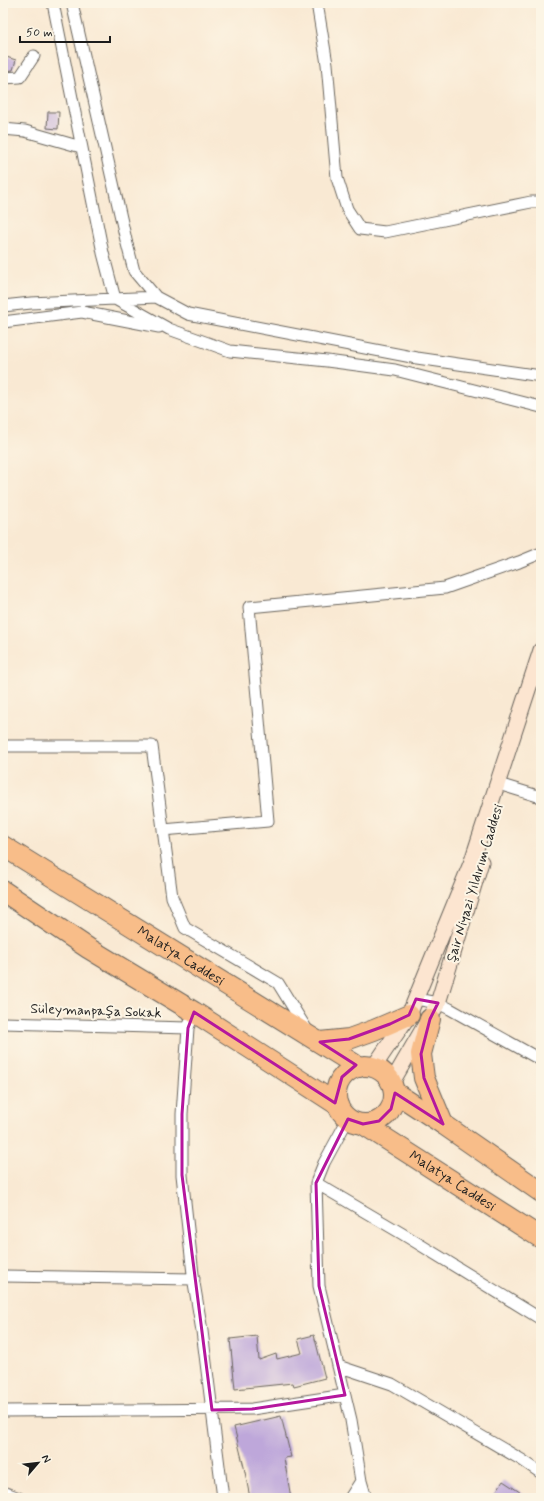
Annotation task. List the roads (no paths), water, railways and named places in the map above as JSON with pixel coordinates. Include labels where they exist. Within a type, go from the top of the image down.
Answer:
[{"type":"highway","name":"Malatya Caddesi","points":[[3,846],[315,1039],[366,1067]]},
{"type":"highway","name":"Malatya Caddesi","points":[[3,891],[191,1020],[350,1116],[541,1238]]},
{"type":"highway","points":[[315,1039],[349,1039],[374,1030],[412,1007]]},
{"type":"highway","points":[[434,1011],[421,1054],[424,1078],[443,1124]]},
{"type":"highway","points":[[393,1088],[393,1101],[391,1109],[386,1115],[372,1124],[350,1116],[336,1096],[342,1077],[350,1071],[366,1067],[384,1074],[393,1088],[541,1192]]},
{"type":"street","points":[[53,3],[103,253],[115,299],[169,329]]},
{"type":"street","points":[[72,3],[134,271],[156,298],[195,316],[417,358],[541,376]]},
{"type":"street","points":[[317,3],[327,64],[337,178],[347,210],[360,229],[385,232],[531,202],[541,202]]},
{"type":"street","points":[[3,78],[20,77],[34,56]]},
{"type":"street","points":[[3,129],[25,131],[81,147]]},
{"type":"street","points":[[3,306],[31,303],[156,298]]},
{"type":"street","points":[[3,322],[82,312],[169,329],[230,351],[395,370],[541,407]]},
{"type":"street","points":[[163,830],[268,821],[249,607],[445,588],[541,553]]},
{"type":"street","points":[[366,1067],[412,1007],[472,860],[541,650]]},
{"type":"street","name":"Şair Niyazi Yıldırım Caddesi","points":[[393,1088],[434,1011],[541,674]]},
{"type":"street","points":[[3,746],[152,746],[172,897],[185,928],[278,983],[315,1039]]},
{"type":"street","points":[[505,786],[541,797]]},
{"type":"street","points":[[412,1007],[434,1011],[450,1009],[541,1060]]},
{"type":"street","points":[[191,1020],[182,1114],[182,1175],[223,1498]]},
{"type":"street","name":"Süleymanpaşa Sokak","points":[[3,1023],[191,1020]]},
{"type":"street","points":[[350,1116],[324,1163],[316,1183],[319,1286],[352,1420],[361,1481],[366,1498]]},
{"type":"street","points":[[316,1183],[541,1319]]},
{"type":"street","points":[[3,1276],[194,1279]]},
{"type":"street","points":[[338,1366],[392,1384],[522,1460],[541,1473]]},
{"type":"street","points":[[3,1411],[252,1409],[346,1395]]},
{"type":"street","points":[[350,1498],[361,1481]]},
{"type":"street","points":[[3,1492],[19,1498]]}]
